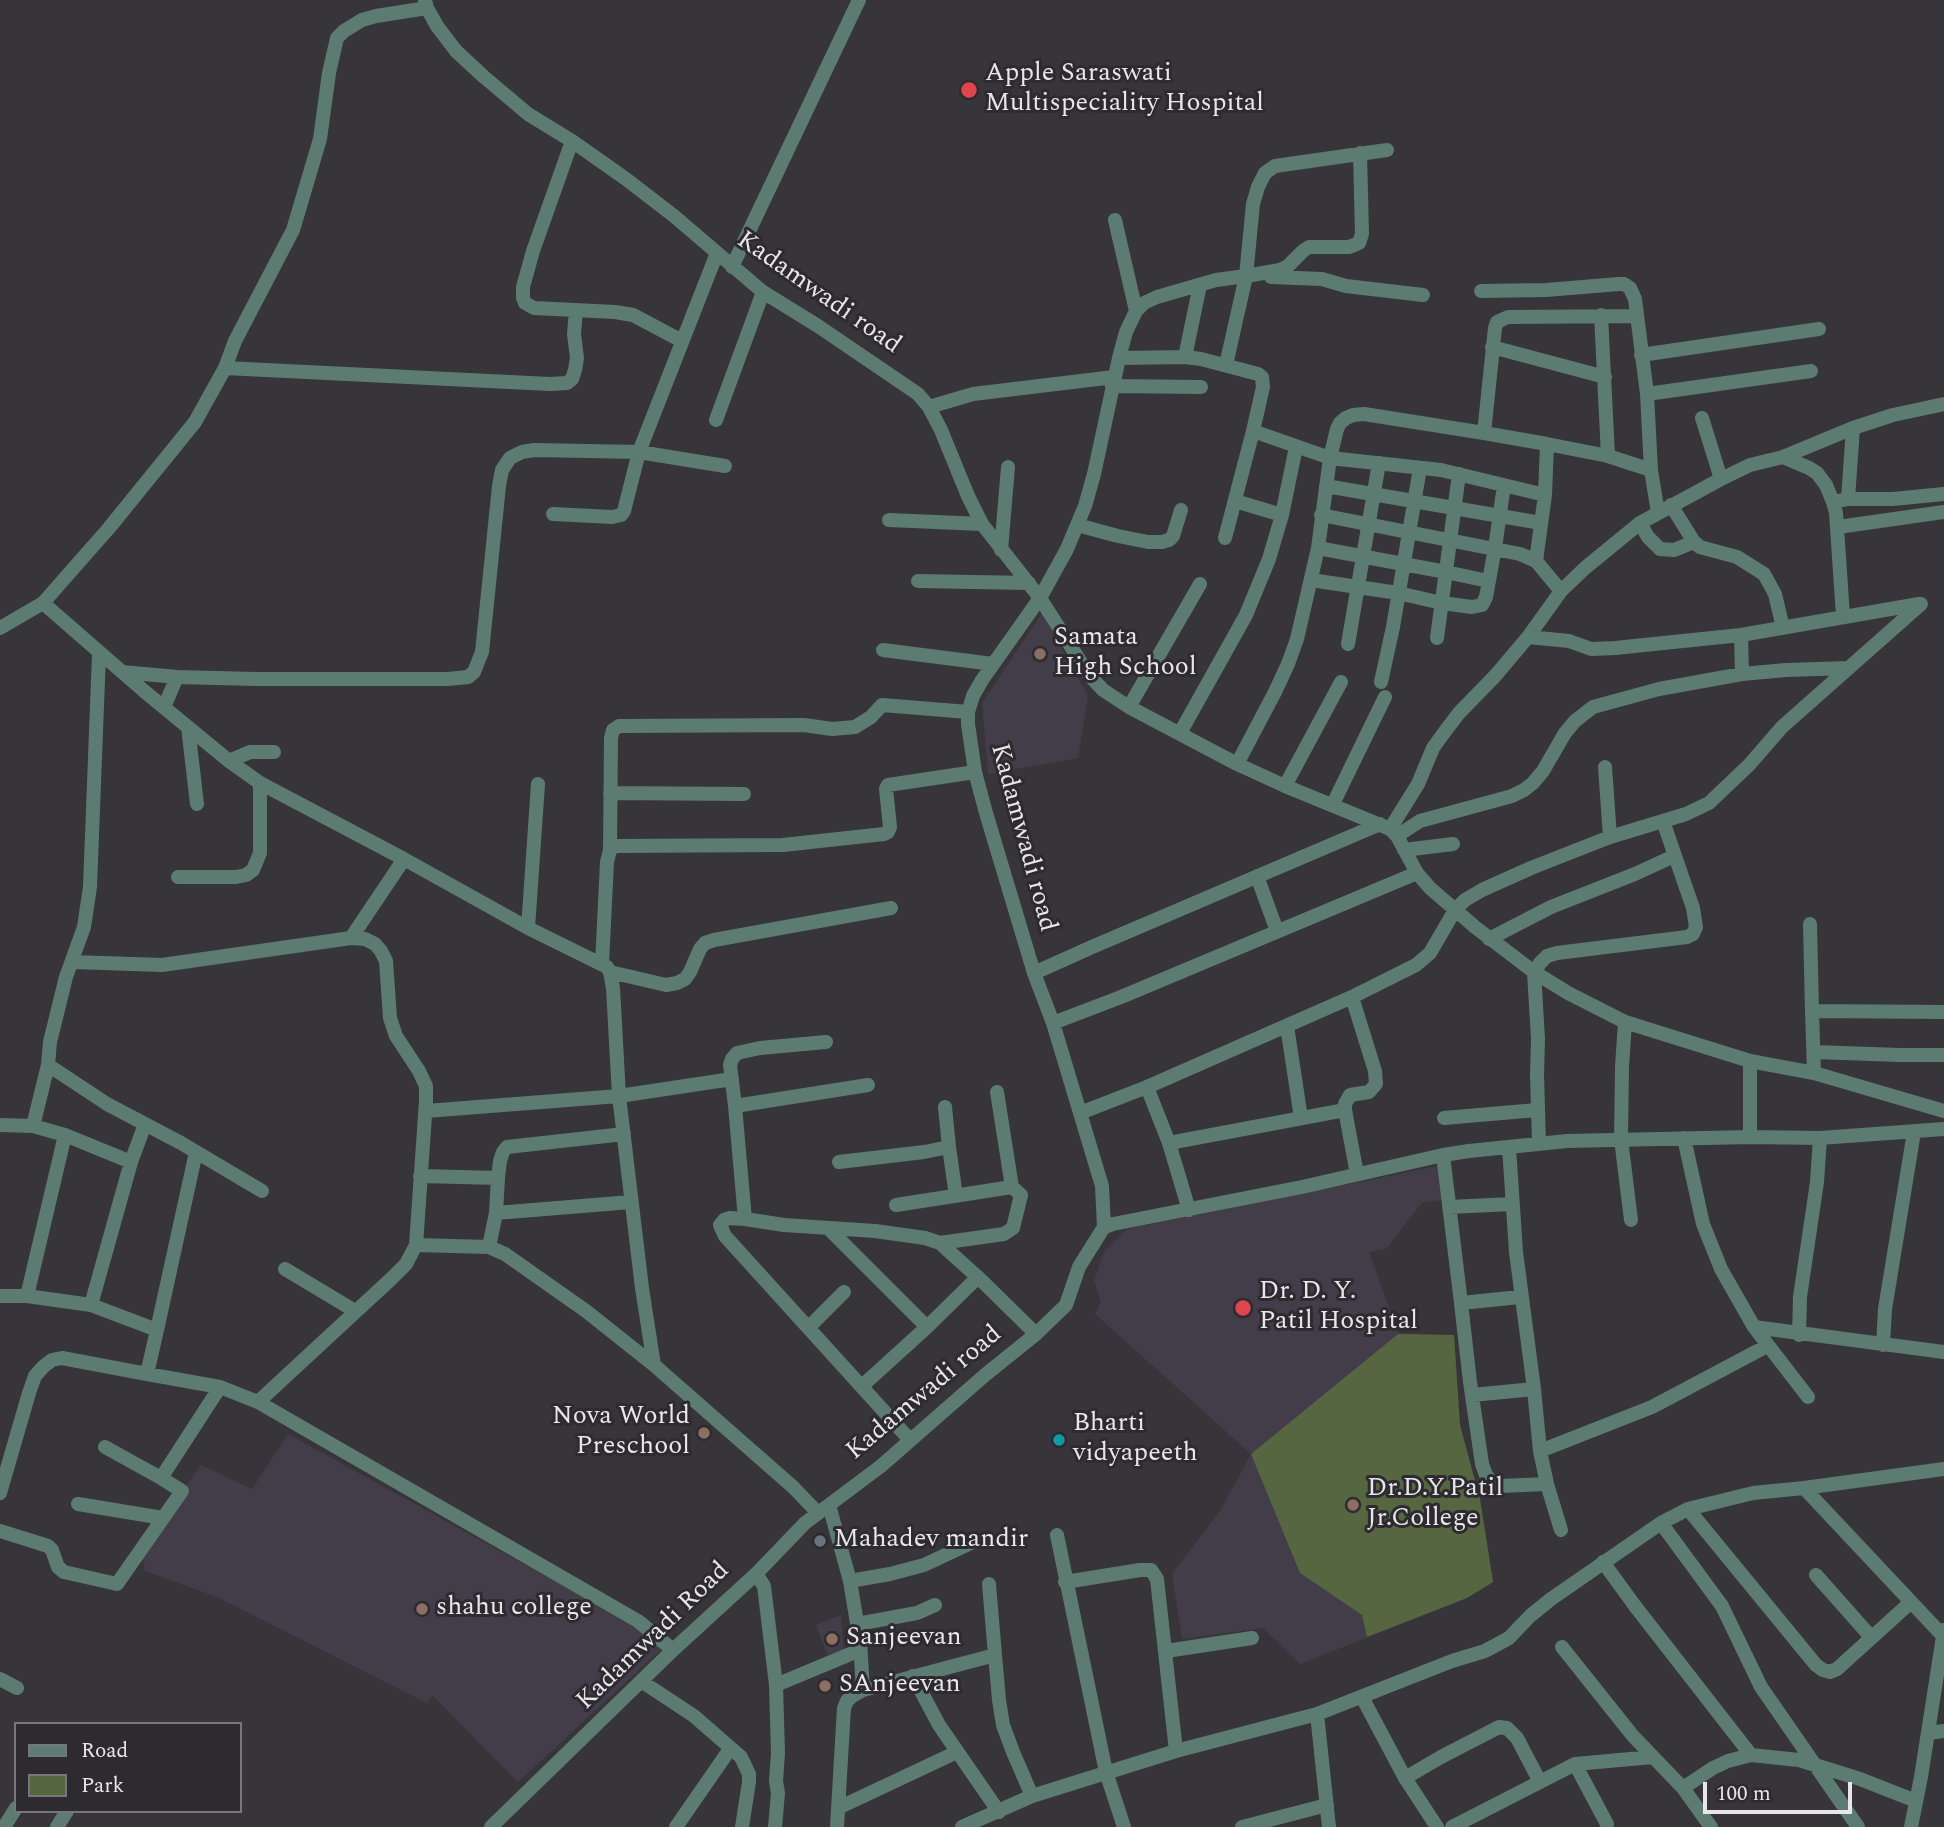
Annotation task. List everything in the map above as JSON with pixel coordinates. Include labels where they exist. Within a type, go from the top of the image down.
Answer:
[{"type":"street","points":[[732,267],[859,0]]},
{"type":"street","points":[[0,628],[43,603],[109,528],[195,422],[225,368],[235,341],[293,230],[320,139],[337,38],[362,20],[426,4]]},
{"type":"street","name":"Kadamwadi road","points":[[426,4],[437,26],[456,51],[528,114],[626,179],[763,292],[918,394],[929,407],[941,430],[982,524],[1040,598],[1089,675],[1103,690],[1129,707],[1237,764],[1389,830]]},
{"type":"street","points":[[572,141],[526,273],[523,298],[525,303],[534,308],[633,315],[682,341]]},
{"type":"street","points":[[1226,365],[1245,276],[1253,204],[1265,173],[1275,166],[1387,150]]},
{"type":"street","points":[[654,1365],[631,1202],[613,988],[606,968],[607,862],[610,850],[613,730],[619,726],[855,727],[882,705],[968,712],[973,696],[993,664],[1040,598],[1067,549],[1085,506],[1113,381],[1126,332],[1136,310],[1157,297],[1200,285],[1280,271],[1309,247],[1349,247],[1359,243],[1362,234],[1360,153]]},
{"type":"street","points":[[1115,220],[1136,310]]},
{"type":"street","points":[[553,513],[612,517],[621,515],[639,452],[717,253]]},
{"type":"street","points":[[1245,276],[1322,278],[1346,286],[1423,295]]},
{"type":"street","points":[[1480,291],[1546,290],[1624,284],[1634,292],[1647,394],[1651,470],[1665,509],[1700,547],[1737,557],[1764,574],[1774,594],[1783,628]]},
{"type":"street","points":[[1185,358],[1200,285]]},
{"type":"street","points":[[716,421],[763,292]]},
{"type":"street","points":[[225,368],[567,383],[572,379],[577,358],[574,334],[576,310]]},
{"type":"street","points":[[1601,315],[1608,456]]},
{"type":"street","points":[[1484,433],[1497,322],[1503,318],[1637,316]]},
{"type":"street","points":[[1641,355],[1819,329]]},
{"type":"street","points":[[1492,347],[1605,377]]},
{"type":"street","points":[[1119,358],[1185,358],[1226,365],[1258,373],[1262,377],[1262,393],[1253,432],[1224,538]]},
{"type":"street","points":[[1647,394],[1811,371]]},
{"type":"street","points":[[929,407],[983,392],[1113,381],[1201,387]]},
{"type":"street","points":[[1389,830],[1418,784],[1433,748],[1459,713],[1528,637],[1561,591],[1640,523],[1750,465],[1783,457],[1853,428],[1893,415],[1944,404]]},
{"type":"street","points":[[1237,764],[1288,664],[1297,639],[1318,548],[1330,458],[1337,429],[1346,418],[1364,414],[1484,433],[1608,456],[1651,470]]},
{"type":"street","points":[[1702,418],[1721,479]]},
{"type":"street","points":[[1843,616],[1838,527],[1853,428]]},
{"type":"street","points":[[1253,432],[1330,458],[1459,474],[1545,495]]},
{"type":"street","points":[[1536,561],[1545,495],[1547,444]]},
{"type":"street","points":[[1180,733],[1246,615],[1269,559],[1296,447]]},
{"type":"street","points":[[122,672],[177,677],[325,680],[468,677],[474,672],[482,652],[499,486],[502,470],[510,458],[534,450],[639,452],[725,466]]},
{"type":"street","points":[[1783,457],[1817,473],[1841,500],[1944,494]]},
{"type":"street","points":[[1348,644],[1379,463]]},
{"type":"street","points":[[1001,550],[1008,467]]},
{"type":"street","points":[[1333,804],[1383,690],[1420,468]]},
{"type":"street","points":[[1437,638],[1459,474]]},
{"type":"street","points":[[1311,580],[1478,607],[1484,601],[1504,485]]},
{"type":"street","points":[[1326,486],[1541,523]]},
{"type":"street","points":[[1235,500],[1282,514]]},
{"type":"street","points":[[1077,525],[1118,536],[1162,542],[1173,536],[1181,510]]},
{"type":"street","points":[[1838,527],[1944,512]]},
{"type":"street","points":[[1321,514],[1520,554],[1536,561],[1561,591]]},
{"type":"street","points":[[889,520],[982,524]]},
{"type":"street","points":[[1640,523],[1648,537],[1660,549],[1674,550],[1694,542]]},
{"type":"street","points":[[1318,548],[1488,581]]},
{"type":"street","points":[[918,582],[1029,583]]},
{"type":"street","points":[[1129,707],[1200,584]]},
{"type":"street","points":[[43,603],[99,654],[229,761],[260,783],[606,968],[666,985],[677,983],[685,979],[690,972],[705,943],[891,908]]},
{"type":"street","points":[[1080,1113],[1147,1087],[1352,998],[1416,965],[1430,953],[1455,910],[1482,890],[1531,867],[1610,837],[1686,814],[1709,803],[1749,765],[1782,727],[1920,604],[1741,635],[1601,649],[1584,647],[1569,641],[1528,637]]},
{"type":"street","points":[[1741,635],[1742,674]]},
{"type":"street","points":[[883,650],[993,664]]},
{"type":"street","points":[[33,1126],[66,977],[84,927],[90,887],[99,654]]},
{"type":"street","points":[[1034,973],[1257,876],[1389,830],[1512,796],[1533,783],[1570,727],[1592,707],[1659,690],[1742,674],[1849,668]]},
{"type":"street","points":[[164,707],[177,677]]},
{"type":"street","points":[[1285,786],[1341,682]]},
{"type":"street","name":"Kadamwadi road","points":[[756,1574],[805,1523],[881,1466],[1066,1305],[1079,1267],[1104,1227],[1102,1186],[1053,1023],[1034,973],[975,772],[968,712]]},
{"type":"street","points":[[188,727],[197,804]]},
{"type":"street","points":[[229,761],[250,752],[274,752]]},
{"type":"street","points":[[1605,767],[1610,837]]},
{"type":"street","points":[[610,850],[615,846],[783,845],[884,834],[890,827],[886,789],[888,785],[975,772]]},
{"type":"street","points":[[178,877],[236,877],[253,870],[260,853],[260,783]]},
{"type":"street","points":[[528,928],[538,784]]},
{"type":"street","points":[[610,793],[744,794]]},
{"type":"street","points":[[1539,1143],[1534,972],[1547,956],[1557,953],[1687,937],[1693,934],[1696,927],[1696,919],[1663,821]]},
{"type":"street","points":[[1389,830],[1430,888],[1489,939],[1534,972],[1625,1022],[1750,1061],[1814,1073],[1944,1111]]},
{"type":"street","points":[[1404,850],[1453,844]]},
{"type":"street","points":[[1489,939],[1551,907],[1674,856]]},
{"type":"street","points":[[351,938],[404,859]]},
{"type":"street","points":[[1053,1023],[1417,873]]},
{"type":"street","points":[[1257,876],[1277,931]]},
{"type":"street","points":[[1810,924],[1814,1073]]},
{"type":"street","points":[[73,962],[162,965],[351,938],[365,939],[375,944],[386,961],[390,1018],[396,1036],[426,1086],[416,1245],[406,1265],[258,1402]]},
{"type":"street","points":[[1352,998],[1376,1078],[1376,1084],[1369,1091],[1350,1096],[1345,1104],[1357,1174]]},
{"type":"street","points":[[1812,1011],[1944,1012]]},
{"type":"street","points":[[1625,1022],[1621,1139],[1631,1220]]},
{"type":"street","points":[[1287,1026],[1301,1118]]},
{"type":"street","points":[[746,1219],[730,1065],[732,1059],[737,1054],[760,1048],[826,1042]]},
{"type":"street","points":[[1814,1052],[1944,1055]]},
{"type":"street","points":[[1750,1061],[1750,1137]]},
{"type":"street","points":[[48,1065],[107,1104],[262,1191]]},
{"type":"street","points":[[426,1111],[620,1096],[732,1079]]},
{"type":"street","points":[[735,1106],[868,1085]]},
{"type":"street","points":[[1147,1087],[1169,1143],[1189,1210]]},
{"type":"street","points":[[940,1243],[992,1237],[1009,1232],[1013,1228],[1021,1195],[1012,1186],[997,1092]]},
{"type":"street","points":[[945,1107],[956,1196]]},
{"type":"street","points":[[1169,1143],[1345,1110]]},
{"type":"street","points":[[1444,1118],[1538,1110]]},
{"type":"street","points":[[91,1305],[131,1162],[145,1124]]},
{"type":"street","points":[[0,1125],[33,1126],[65,1135],[131,1162]]},
{"type":"street","points":[[1104,1227],[1443,1155],[1508,1146],[1621,1139],[1820,1138],[1944,1129]]},
{"type":"street","points":[[1883,1345],[1885,1309],[1914,1132]]},
{"type":"street","points":[[489,1247],[496,1213],[500,1161],[507,1147],[625,1134]]},
{"type":"street","points":[[27,1296],[65,1135]]},
{"type":"street","points":[[1684,1138],[1703,1224],[1721,1269],[1754,1327],[1808,1397]]},
{"type":"street","points":[[1799,1335],[1800,1297],[1817,1182],[1820,1138]]},
{"type":"street","points":[[1508,1146],[1520,1297],[1540,1451],[1561,1530]]},
{"type":"street","points":[[839,1162],[949,1147]]},
{"type":"street","points":[[147,1374],[196,1152]]},
{"type":"street","points":[[1443,1155],[1482,1464],[1486,1475],[1500,1486],[1547,1484]]},
{"type":"street","points":[[420,1176],[498,1178]]},
{"type":"street","points":[[896,1205],[1012,1186]]},
{"type":"street","points":[[496,1213],[631,1202]]},
{"type":"street","points":[[1449,1207],[1511,1204]]},
{"type":"street","points":[[910,1440],[732,1245],[721,1231],[720,1226],[724,1220],[746,1219],[784,1225],[901,1234],[940,1243],[1035,1334]]},
{"type":"street","points":[[830,1228],[927,1327]]},
{"type":"street","points":[[416,1245],[489,1247],[529,1269],[654,1365],[793,1487],[823,1509],[850,1581],[863,1690]]},
{"type":"street","points":[[285,1269],[355,1311]]},
{"type":"street","points":[[862,1386],[978,1277]]},
{"type":"street","points":[[808,1327],[845,1292]]},
{"type":"street","points":[[0,1296],[27,1296],[91,1305],[157,1330]]},
{"type":"street","points":[[1461,1303],[1520,1297]]},
{"type":"street","points":[[1754,1327],[1944,1352]]},
{"type":"street","points":[[1540,1451],[1651,1407],[1768,1346]]},
{"type":"street","points":[[0,1493],[35,1376],[52,1360],[62,1358],[220,1387],[258,1402],[638,1621],[673,1650]]},
{"type":"street","points":[[161,1478],[220,1387]]},
{"type":"street","points":[[1472,1395],[1534,1389]]},
{"type":"street","points":[[0,1531],[48,1546],[58,1567],[65,1572],[117,1584],[182,1491],[105,1447]]},
{"type":"street","points":[[962,1827],[1032,1796],[1176,1751],[1317,1714],[1452,1661],[1485,1651],[1509,1638],[1551,1599],[1603,1562],[1661,1523],[1688,1509],[1753,1493],[1944,1469]]},
{"type":"street","points":[[1804,1488],[1911,1602],[1943,1632],[1911,1827]]},
{"type":"street","points":[[78,1504],[163,1518]]},
{"type":"street","points":[[1688,1509],[1816,1665],[1823,1670],[1830,1672],[1837,1669],[1911,1602]]},
{"type":"street","points":[[1661,1523],[1722,1606],[1761,1687],[1858,1827]]},
{"type":"street","points":[[1057,1535],[1106,1772],[1124,1827]]},
{"type":"street","points":[[850,1581],[924,1565],[971,1543]]},
{"type":"street","points":[[1603,1562],[1751,1755]]},
{"type":"street","points":[[1065,1582],[1140,1570],[1151,1570],[1157,1579],[1176,1751]]},
{"type":"street","name":"Kadamwadi Road","points":[[491,1827],[673,1650],[756,1574],[764,1586],[776,1685],[778,1793],[775,1827]]},
{"type":"street","points":[[1816,1575],[1871,1637]]},
{"type":"street","points":[[989,1584],[1003,1725],[1032,1796]]},
{"type":"street","points":[[857,1624],[917,1613],[935,1605]]},
{"type":"street","points":[[1166,1651],[1252,1638]]},
{"type":"street","points":[[1562,1647],[1633,1736],[1682,1787],[1711,1827]]},
{"type":"street","points":[[776,1685],[860,1650]]},
{"type":"street","points":[[837,1827],[844,1708],[847,1701],[863,1690],[995,1655]]},
{"type":"street","points":[[913,1676],[939,1725],[999,1812]]},
{"type":"street","points":[[0,1679],[17,1688]]},
{"type":"street","points":[[641,1681],[694,1716],[741,1757],[749,1774],[742,1827]]},
{"type":"street","points":[[1362,1697],[1405,1778],[1437,1827]]},
{"type":"street","points":[[1317,1714],[1329,1827]]},
{"type":"street","points":[[1405,1778],[1499,1727],[1507,1728],[1517,1738],[1539,1782]]},
{"type":"street","points":[[1928,1733],[1944,1731]]},
{"type":"street","points":[[676,1827],[730,1749]]},
{"type":"street","points":[[838,1808],[957,1752]]},
{"type":"street","points":[[1682,1787],[1728,1761],[1751,1755],[1815,1764],[1916,1801]]},
{"type":"street","points":[[1452,1827],[1575,1764],[1653,1757]]},
{"type":"street","points":[[1575,1764],[1607,1824]]},
{"type":"street","points":[[1242,1827],[1327,1805]]},
{"type":"street","points":[[4,1827],[14,1811]]},
{"type":"shaded area","name":"Samata High School","points":[[1042,613],[1088,696],[1078,758],[988,774],[982,703]]},
{"type":"shaded area","points":[[1438,1166],[1442,1200],[1422,1203],[1386,1249],[1369,1252],[1398,1333],[1454,1335],[1460,1425],[1480,1499],[1493,1582],[1467,1598],[1300,1664],[1263,1628],[1182,1639],[1172,1574],[1220,1511],[1251,1454],[1095,1314],[1101,1302],[1094,1281],[1104,1252],[1127,1229]]},
{"type":"shaded area","name":"shahu college","points":[[288,1434],[625,1620],[662,1649],[518,1782],[432,1695],[427,1703],[217,1597],[145,1571],[141,1547],[201,1465],[252,1489]]},
{"type":"shaded area","name":"Sanjeevan","points":[[841,1615],[844,1653],[827,1655],[816,1625]]},
{"type":"green space","name":"Dr.D.Y.Patil Jr.College","points":[[1398,1334],[1454,1335],[1460,1425],[1480,1499],[1493,1582],[1467,1598],[1367,1637],[1362,1615],[1300,1573],[1251,1454]]},
{"type":"place","name":"Apple Saraswati Multispeciality Hospital","points":[[969,90]]},
{"type":"place","name":"Samata High School","points":[[1040,654]]},
{"type":"place","name":"Dr. D. Y. Patil Hospital","points":[[1243,1308]]},
{"type":"place","name":"Nova World Preschool","points":[[704,1433]]},
{"type":"place","name":"Bharti vidyapeeth","points":[[1059,1440]]},
{"type":"place","name":"Dr.D.Y.Patil Jr.College","points":[[1353,1505]]},
{"type":"place","name":"Mahadev mandir","points":[[820,1541]]},
{"type":"place","name":"shahu college","points":[[422,1609]]},
{"type":"place","name":"Sanjeevan","points":[[832,1639]]},
{"type":"place","name":"SAnjeevan","points":[[825,1686]]}]
